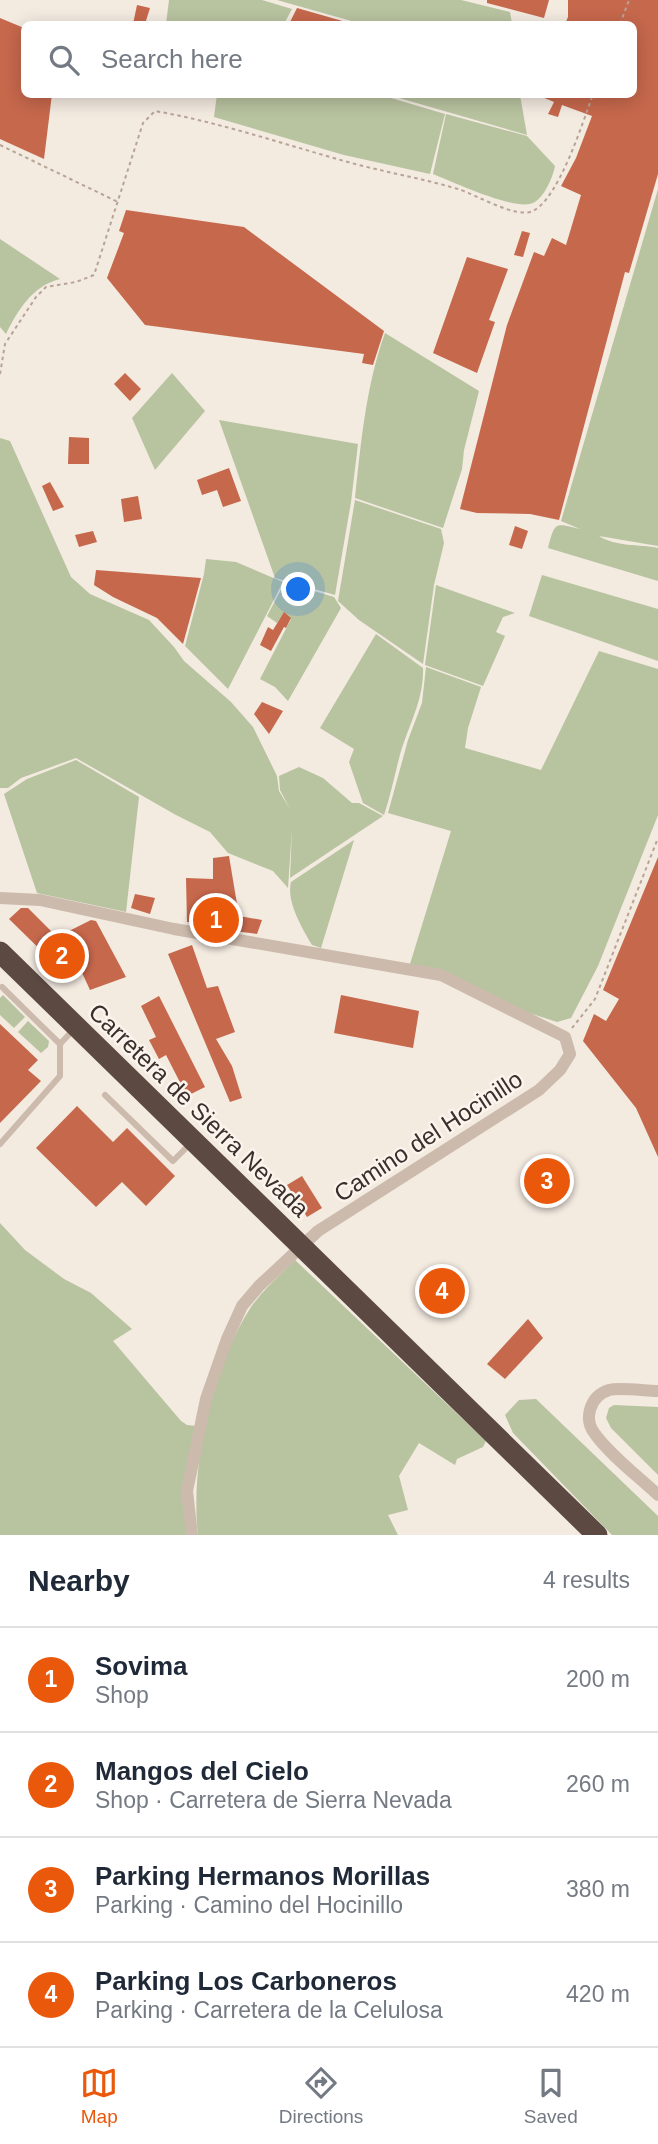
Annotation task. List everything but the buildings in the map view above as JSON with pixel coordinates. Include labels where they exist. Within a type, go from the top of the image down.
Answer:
[{"type":"highway","name":"Carretera de Sierra Nevada","points":[[0,952],[597,1535]]},
{"type":"street","points":[[0,898],[40,900],[174,929],[441,975],[565,1037]]},
{"type":"street","name":"Camino del Hocinillo","points":[[192,1535],[187,1491],[206,1399],[227,1339],[243,1306],[259,1286],[318,1231],[539,1090],[560,1070],[570,1054],[565,1037]]},
{"type":"street","points":[[658,1391],[609,1390],[596,1398],[590,1406],[588,1417],[593,1433],[658,1495]]},
{"type":"lane","points":[[2,987],[60,1044]]},
{"type":"lane","points":[[0,1144],[60,1076],[60,1044],[77,1027]]},
{"type":"lane","points":[[105,1095],[173,1161],[193,1140]]},
{"type":"path","points":[[621,21],[629,0]]},
{"type":"path","points":[[0,374],[5,344],[36,297],[46,287],[76,282],[94,275],[143,122],[155,111],[263,137],[355,164],[432,181],[514,212],[531,212],[541,205],[560,176],[591,98]]},
{"type":"path","points":[[0,145],[119,202]]},
{"type":"path","points":[[565,1037],[595,999],[658,838]]},
{"type":"green space","points":[[169,0],[262,0],[292,9],[286,21],[166,21]]},
{"type":"green space","points":[[277,0],[461,0],[510,12],[512,21],[351,21]]},
{"type":"green space","points":[[216,98],[391,98],[445,114],[430,174],[344,155],[214,117]]},
{"type":"green space","points":[[399,98],[521,98],[527,135]]},
{"type":"green space","points":[[446,114],[527,136],[555,166],[541,197],[533,203],[513,203],[484,195],[433,174]]},
{"type":"green space","points":[[658,189],[658,546],[599,536],[620,544],[658,548],[658,581],[548,548],[557,526],[580,529],[561,521]]},
{"type":"green space","points":[[0,239],[60,279],[41,287],[27,300],[6,334],[0,327]]},
{"type":"green space","points":[[385,333],[479,391],[462,469],[443,528],[355,498],[369,394]]},
{"type":"green space","points":[[172,373],[205,411],[155,470],[132,418]]},
{"type":"green space","points":[[219,420],[358,444],[335,595],[275,578]]},
{"type":"green space","points":[[0,438],[10,441],[71,577],[90,594],[149,620],[184,661],[231,702],[253,727],[277,776],[279,791],[290,809],[280,790],[279,776],[299,767],[323,778],[352,803],[359,803],[383,816],[290,878],[292,829],[288,888],[273,871],[228,853],[210,832],[76,758],[21,778],[8,788],[0,788]]},
{"type":"green space","points":[[355,500],[441,529],[444,543],[434,585],[423,664],[359,620],[338,601]]},
{"type":"green space","points":[[206,559],[236,562],[283,582],[228,689],[185,646]]},
{"type":"green space","points":[[542,575],[658,609],[658,661],[529,616]]},
{"type":"green space","points":[[285,582],[334,597],[341,608],[288,701],[275,687],[260,679],[291,619],[283,614],[277,623],[267,616]]},
{"type":"green space","points":[[436,585],[515,613],[503,617],[496,632],[505,636],[483,686],[425,665]]},
{"type":"green space","points":[[376,634],[423,668],[419,700],[401,751],[384,815],[363,803],[349,762],[354,749],[320,728]]},
{"type":"green space","points":[[599,651],[658,669],[658,815],[598,966],[571,1018],[557,1022],[520,1010],[410,964],[451,831],[388,813],[408,740],[422,703],[426,667],[481,687],[468,728],[465,748],[541,770]]},
{"type":"green space","points":[[76,760],[139,797],[126,912],[37,893],[4,794],[27,779]]},
{"type":"green space","points":[[354,840],[321,948],[312,945],[293,906],[291,882]]},
{"type":"green space","points":[[3,995],[25,1017],[14,1028],[0,1015],[0,998]]},
{"type":"green space","points":[[28,1021],[49,1041],[48,1047],[41,1053],[18,1032]]},
{"type":"green space","points":[[0,1223],[25,1250],[64,1279],[91,1293],[132,1329],[113,1341],[181,1421],[196,1426],[186,1535],[0,1535]]},
{"type":"green space","points":[[295,1260],[486,1441],[483,1447],[457,1459],[455,1465],[419,1443],[399,1476],[408,1510],[388,1515],[398,1535],[198,1535],[197,1478],[201,1448],[215,1387],[225,1358],[251,1307]]},
{"type":"green space","points":[[536,1399],[658,1516],[658,1535],[612,1535],[513,1433],[505,1415],[519,1400]]},
{"type":"green space","points":[[614,1405],[658,1407],[658,1475],[611,1428],[606,1418],[609,1408]]},
{"type":"place","name":"Sovima","points":[[216,920]]},
{"type":"place","name":"Mangos del Cielo","points":[[62,956]]},
{"type":"place","name":"Parking Hermanos Morillas","points":[[547,1181]]},
{"type":"place","name":"Parking Los Carboneros","points":[[442,1291]]}]
